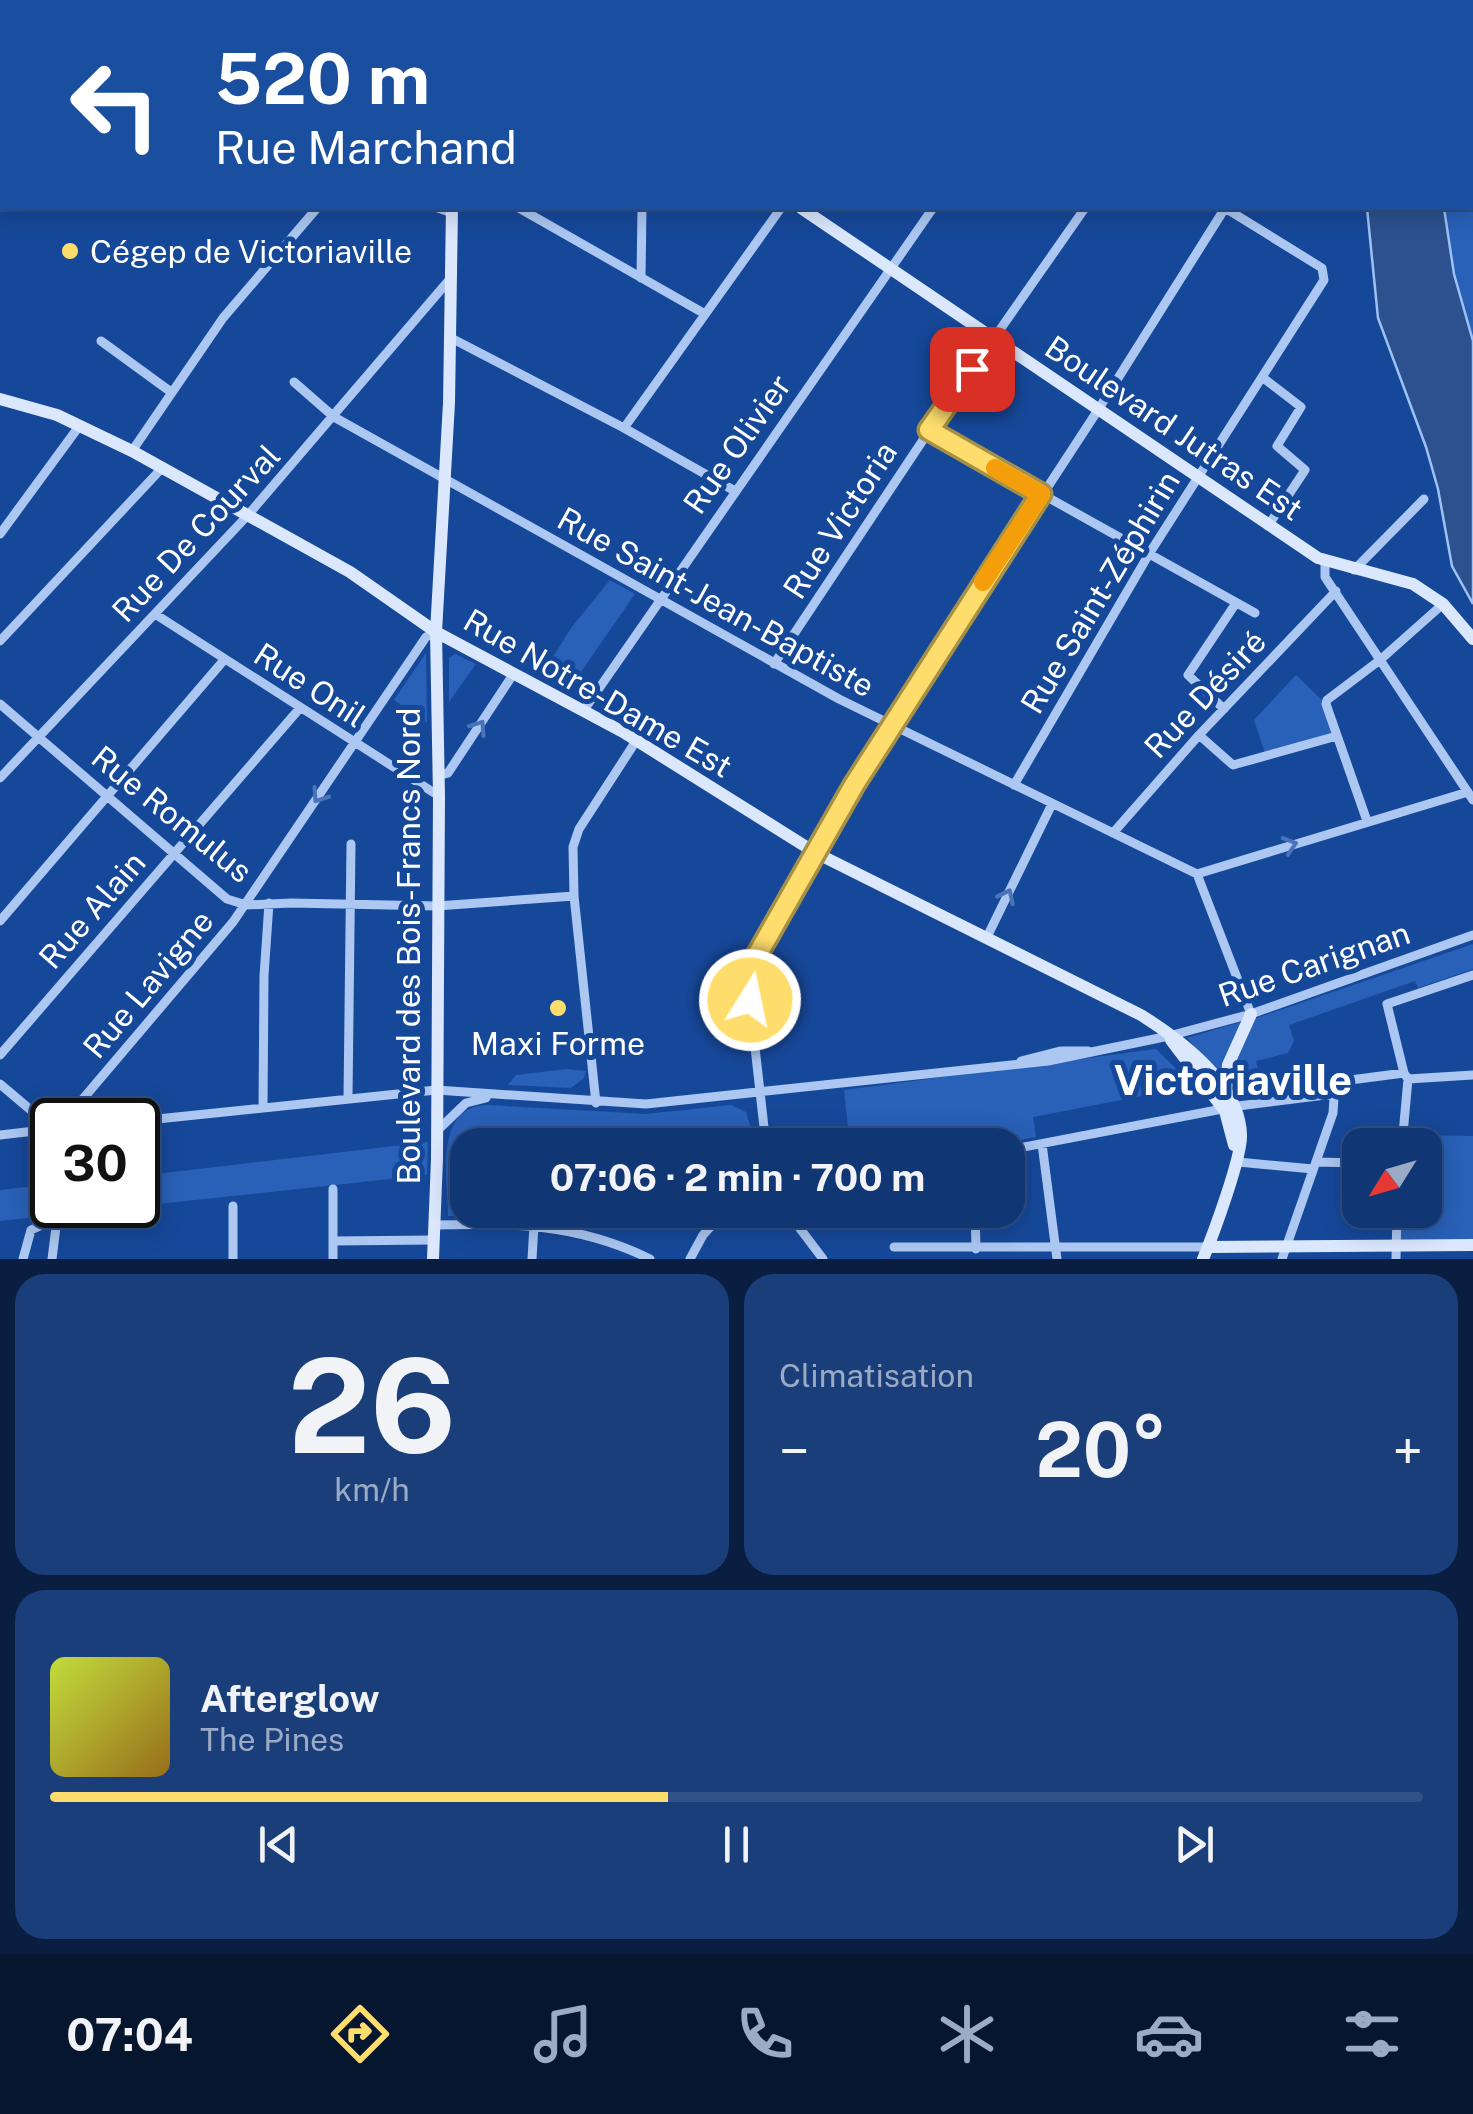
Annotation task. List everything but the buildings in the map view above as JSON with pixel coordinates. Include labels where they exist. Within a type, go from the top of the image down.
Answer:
[{"type":"street","points":[[132,451],[223,318],[316,210]]},
{"type":"street","name":"Boulevard des Bois-Francs Nord","points":[[433,1259],[439,796],[436,632],[446,480],[452,210]]},
{"type":"street","points":[[523,210],[704,314]]},
{"type":"street","points":[[542,210],[542,221]]},
{"type":"street","points":[[641,278],[642,210]]},
{"type":"street","points":[[624,428],[780,210]]},
{"type":"street","name":"Boulevard Jutras Est","points":[[804,210],[1325,561],[1414,584],[1443,604],[1473,640]]},
{"type":"street","name":"Rue Olivier","points":[[584,710],[932,210]]},
{"type":"street","name":"Rue Victoria","points":[[774,664],[929,430],[1085,210]]},
{"type":"street","points":[[764,1128],[750,970],[891,726],[1224,210]]},
{"type":"street","name":"Rue Saint-Zéphirin","points":[[1014,786],[1149,554],[1326,274],[1228,210]]},
{"type":"street","name":"Rue De Courval","points":[[0,778],[248,516],[452,277]]},
{"type":"street","points":[[422,315],[440,308],[451,314]]},
{"type":"street","points":[[451,338],[735,491]]},
{"type":"street","points":[[100,341],[171,392]]},
{"type":"street","points":[[1262,377],[1301,409],[1277,446],[1305,473],[1268,526]]},
{"type":"street","name":"Rue Saint-Jean-Baptiste","points":[[294,382],[334,417],[774,664],[891,726],[1197,874]]},
{"type":"street","name":"Rue Notre-Dame Est","points":[[0,399],[80,425],[132,451],[350,572],[436,632],[584,710],[816,853],[1141,1014],[1170,1036]]},
{"type":"street","points":[[0,534],[80,425]]},
{"type":"street","points":[[929,430],[1255,613]]},
{"type":"street","points":[[0,641],[162,468]]},
{"type":"street","points":[[1354,570],[1424,499]]},
{"type":"street","points":[[1230,1109],[1226,1094],[1228,1065],[1251,1014],[1197,874],[1367,821],[1471,796],[1325,576],[1325,561]]},
{"type":"street","name":"Rue Désiré","points":[[1114,833],[1199,734],[1336,591]]},
{"type":"street","points":[[1224,709],[1188,676],[1236,603]]},
{"type":"street","points":[[1367,821],[1327,700],[1443,604]]},
{"type":"street","name":"Rue Onil","points":[[156,614],[439,796]]},
{"type":"street","name":"Rue Lavigne","points":[[84,1098],[246,906],[426,638],[436,632]]},
{"type":"street","points":[[0,921],[224,660]]},
{"type":"street","points":[[439,775],[448,773],[514,673]]},
{"type":"street","name":"Rue Romulus","points":[[0,704],[228,899],[246,906],[438,906],[574,896]]},
{"type":"street","name":"Rue Alain","points":[[0,1055],[300,708]]},
{"type":"street","points":[[1199,734],[1233,765],[1337,736]]},
{"type":"street","points":[[596,1102],[574,896],[573,847],[579,829],[636,741]]},
{"type":"street","points":[[987,937],[1052,804]]},
{"type":"street","points":[[348,1098],[351,844]]},
{"type":"street","points":[[263,1108],[264,976],[270,903]]},
{"type":"street","name":"Rue Carignan","points":[[160,1119],[436,1090],[646,1104],[1078,1057],[1088,1051],[1170,1036],[1251,1014],[1473,935]]},
{"type":"street","points":[[1403,1128],[1406,1076],[1387,1004],[1473,975]]},
{"type":"street","points":[[1170,1036],[1196,1055],[1226,1094]]},
{"type":"street","points":[[1170,1036],[1230,1109],[1241,1129],[1238,1162],[1206,1253]]},
{"type":"street","points":[[1284,1252],[1332,1113],[1334,1082],[1473,1075]]},
{"type":"street","points":[[0,1084],[30,1109]]},
{"type":"street","points":[[1025,1147],[1333,1094]]},
{"type":"street","points":[[436,1132],[466,1104],[496,1096]]},
{"type":"street","points":[[0,1135],[30,1131]]},
{"type":"street","points":[[1042,1144],[1056,1254]]},
{"type":"street","points":[[1238,1162],[1342,1164]]},
{"type":"street","points":[[334,1189],[334,1259]]},
{"type":"street","points":[[232,1259],[233,1206]]},
{"type":"street","points":[[23,1259],[32,1230],[49,1222],[56,1227],[52,1259]]},
{"type":"street","points":[[1214,1225],[1221,1238],[1234,1246]]},
{"type":"street","points":[[334,1241],[484,1228]]},
{"type":"street","points":[[532,1259],[534,1228]]},
{"type":"street","points":[[553,1228],[591,1236],[650,1259]]},
{"type":"street","points":[[690,1259],[709,1228]]},
{"type":"street","points":[[799,1228],[822,1259]]},
{"type":"street","points":[[975,1228],[976,1248]]},
{"type":"street","points":[[894,1248],[976,1248],[1056,1254],[1206,1253],[1234,1246],[1284,1252],[1396,1252],[1473,1245]]},
{"type":"shaded area","points":[[1367,210],[1444,210],[1454,274],[1473,341],[1473,604],[1452,566],[1426,447],[1378,318]]},
{"type":"shaded area","points":[[1444,210],[1473,210],[1473,341],[1454,274]]},
{"type":"shaded area","points":[[610,580],[635,594],[567,692],[541,676],[571,628]]},
{"type":"shaded area","points":[[426,653],[427,723],[394,700]]},
{"type":"shaded area","points":[[455,654],[476,664],[449,702],[449,658]]},
{"type":"shaded area","points":[[1296,675],[1326,704],[1337,736],[1266,756],[1254,720]]},
{"type":"shaded area","points":[[1473,944],[1473,969],[1418,988],[1415,981],[1289,1025],[1294,1041],[1288,1053],[1256,1061],[1262,1086],[1280,1083],[1281,1088],[1240,1097],[1232,1095],[1232,1063],[1254,1019]]},
{"type":"shaded area","points":[[1241,1022],[1223,1079],[1187,1038]]},
{"type":"shaded area","points":[[1156,1049],[1194,1086],[1033,1117],[1036,1137],[1025,1139],[1025,1128],[848,1128],[844,1090]]},
{"type":"shaded area","points":[[566,1069],[586,1071],[584,1078],[571,1088],[508,1085],[516,1075]]},
{"type":"shaded area","points":[[488,1105],[646,1114],[731,1105],[746,1112],[751,1128],[453,1128],[470,1108]]},
{"type":"shaded area","points":[[450,1135],[450,1216],[448,1216]]},
{"type":"shaded area","points":[[1442,1136],[1473,1136],[1473,1242],[1399,1242],[1400,1228],[1442,1228]]},
{"type":"shaded area","points":[[428,1142],[427,1175],[160,1204],[160,1173]]},
{"type":"shaded area","points":[[30,1187],[30,1218],[0,1221],[0,1190]]},
{"type":"slow traffic","points":[[983,582],[1041,494],[995,468]]},
{"type":"place","name":"Cégep de Victoriaville","points":[[70,251]]},
{"type":"place","name":"Maxi Forme","points":[[558,1008]]},
{"type":"district","name":"Victoriaville","points":[[1233,1079]]},
{"type":"route","points":[[750,1000],[752,964],[854,785],[1041,494],[929,430],[972,369]]}]
